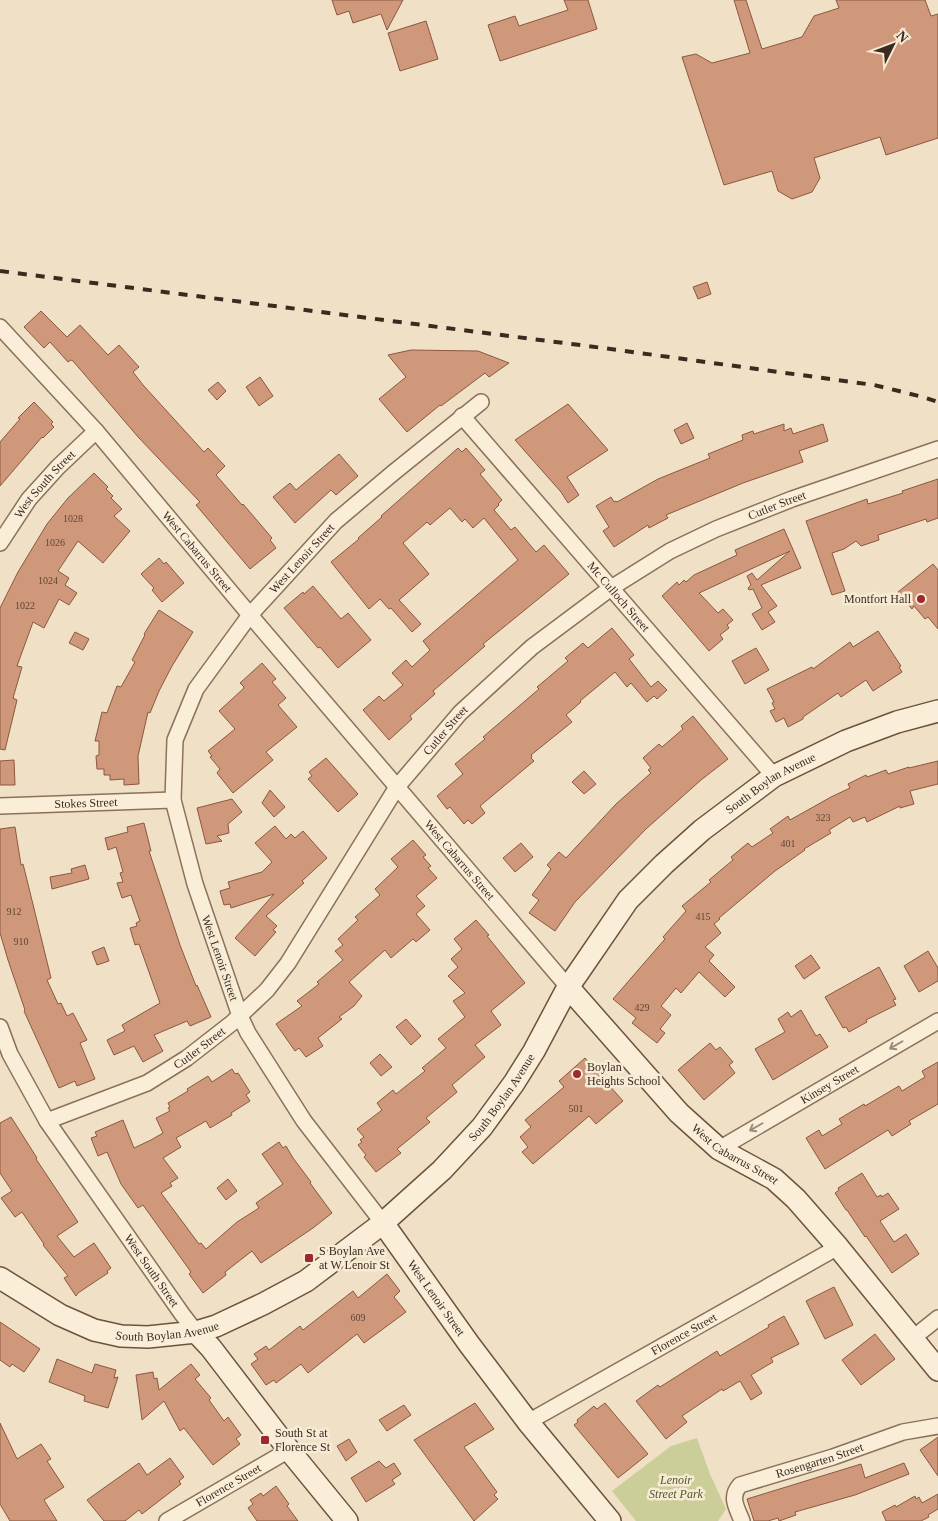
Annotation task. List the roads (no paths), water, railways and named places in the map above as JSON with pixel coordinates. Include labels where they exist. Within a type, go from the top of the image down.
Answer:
[{"type":"street","name":"West Cabarrus Street","points":[[0,327],[96,431],[568,988],[679,1113],[719,1149],[774,1179],[796,1199],[838,1247],[938,1370]]},
{"type":"street","name":"West Lenoir Street","points":[[481,402],[336,522],[250,614],[196,689],[175,740],[173,800],[195,884],[240,1016],[248,1033],[304,1120],[383,1223],[469,1344],[528,1422],[610,1521]]},
{"type":"street","name":"Mc Culloch Street","points":[[462,416],[774,776]]},
{"type":"street","name":"West South Street","points":[[0,542],[29,499],[58,467],[96,431]]},
{"type":"street","name":"Cutler Street","points":[[47,1121],[147,1083],[187,1058],[240,1016],[267,990],[288,963],[397,787],[460,713],[532,647],[611,588],[670,551],[716,529],[792,499],[938,449]]},
{"type":"street","name":"South Boylan Avenue","points":[[0,1278],[60,1315],[94,1330],[121,1336],[148,1337],[196,1332],[224,1322],[306,1281],[383,1223],[442,1170],[482,1127],[514,1083],[534,1051],[568,988],[628,900],[664,864],[702,830],[774,776],[846,741],[897,722],[938,711]]},
{"type":"street","name":"Stokes Street","points":[[0,806],[173,800]]},
{"type":"street","name":"Kinsey Street","points":[[719,1149],[938,1021]]},
{"type":"street","name":"West South Street","points":[[0,1027],[10,1054],[47,1121],[182,1314],[347,1521]]},
{"type":"street","name":"Florence Street","points":[[528,1422],[838,1247]]},
{"type":"street","points":[[912,1338],[938,1318]]},
{"type":"street","name":"Rosengarten Street","points":[[742,1521],[734,1502],[735,1490],[740,1485],[833,1457],[903,1432],[938,1426]]},
{"type":"street","name":"Florence Street","points":[[167,1521],[289,1450]]},
{"type":"railway","points":[[0,271],[603,348],[874,385],[938,402]]},
{"type":"place","name":"Montfort Hall","points":[[921,599]]},
{"type":"place","name":"Boylan Heights School","points":[[577,1074]]},
{"type":"place","name":"S Boylan Ave at W Lenoir St","points":[[309,1258]]},
{"type":"place","name":"South St at Florence St","points":[[265,1440]]},
{"type":"park label","name":"Lenoir Street Park","points":[[676,1487]]}]
